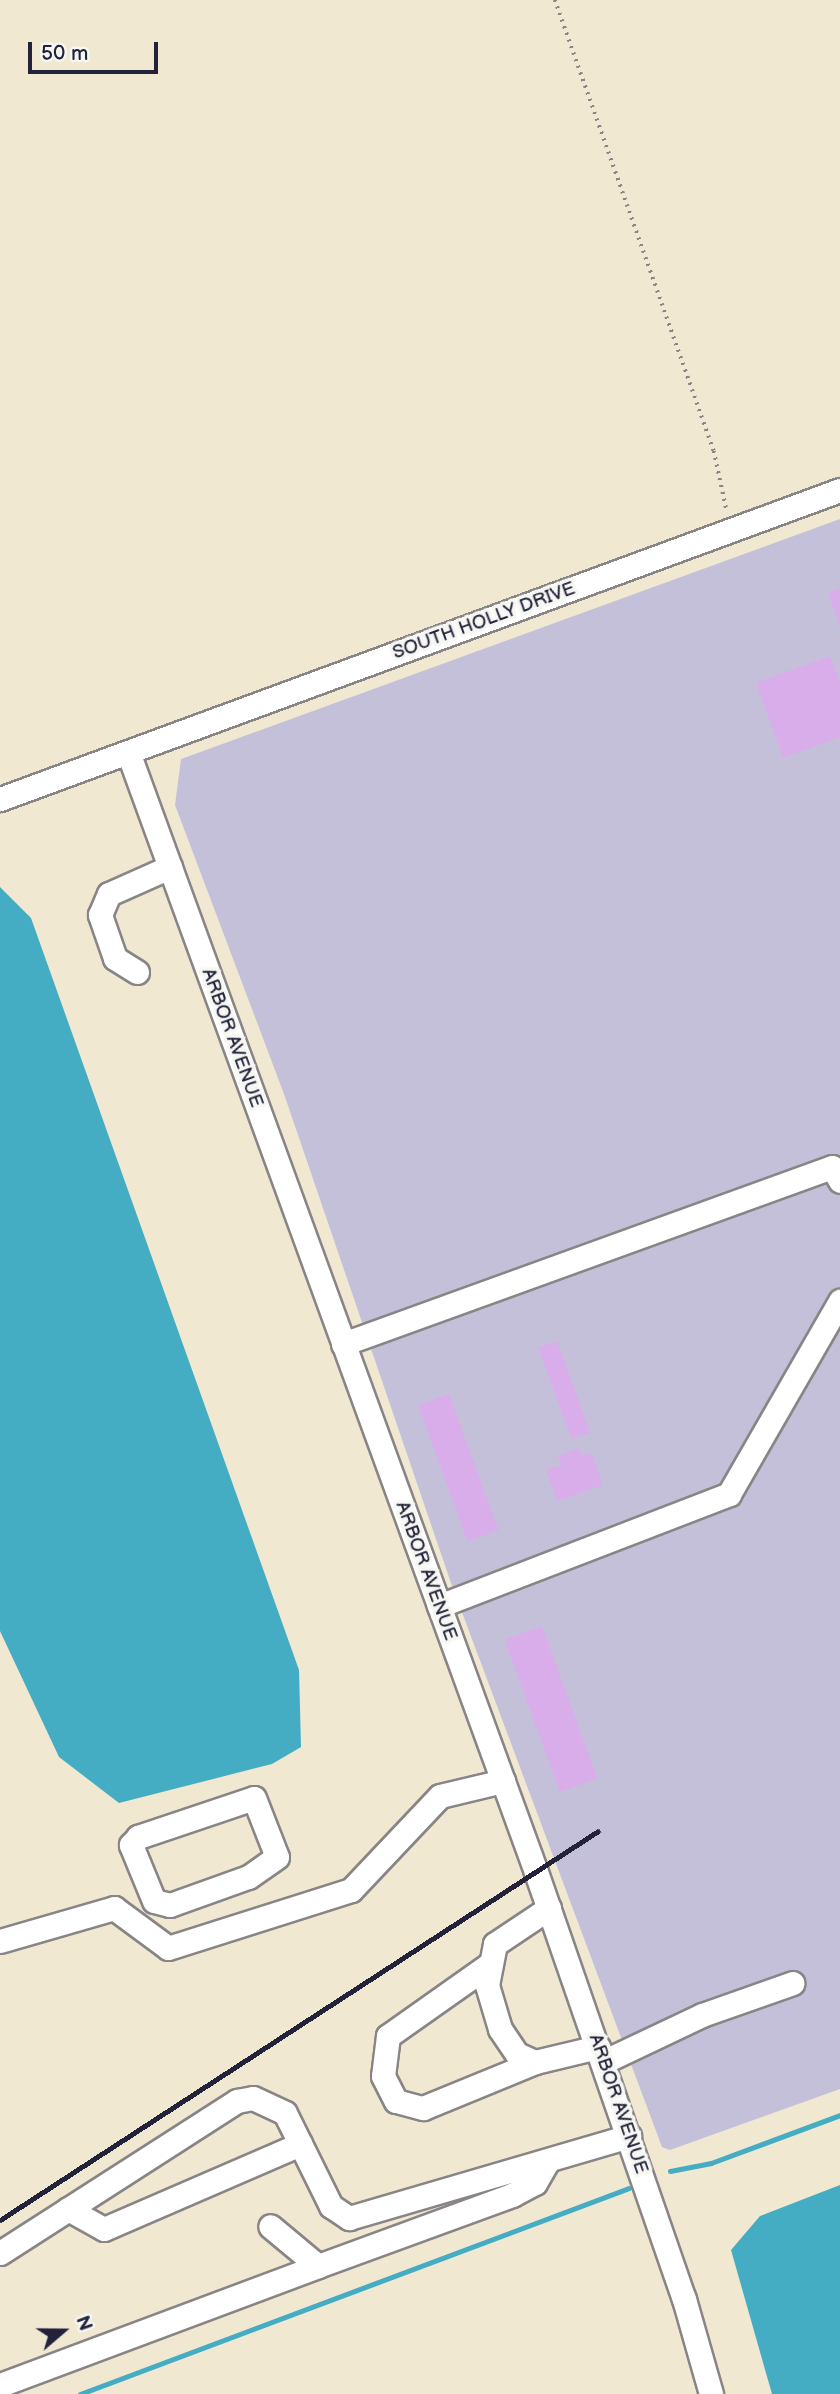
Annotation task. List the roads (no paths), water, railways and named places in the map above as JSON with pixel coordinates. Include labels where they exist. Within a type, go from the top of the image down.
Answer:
[{"type":"street","name":"SOUTH HOLLY DRIVE","points":[[0,799],[840,490]]},
{"type":"street","name":"ARBOR AVENUE","points":[[128,752],[601,2054],[711,2394]]},
{"type":"street","points":[[137,972],[115,958],[100,915],[109,894],[170,867]]},
{"type":"street","points":[[343,1344],[832,1167],[840,1181]]},
{"type":"street","points":[[439,1606],[729,1494],[840,1301]]},
{"type":"street","points":[[0,1941],[114,1908],[168,1948],[351,1890],[440,1797],[503,1781]]},
{"type":"street","points":[[254,1798],[276,1857],[248,1877],[170,1905],[154,1901],[131,1845],[138,1837],[254,1798]]},
{"type":"street","points":[[137,1925],[154,1901]]},
{"type":"street","points":[[535,2062],[517,2053],[500,2029],[487,1985],[495,1944],[549,1908]]},
{"type":"street","points":[[489,1964],[388,2036],[383,2076],[396,2101],[424,2108],[535,2062],[601,2054],[793,1983]]},
{"type":"street","points":[[0,2253],[237,2101],[270,2101],[285,2113],[331,2206],[349,2218],[629,2136]]},
{"type":"street","points":[[68,2209],[104,2229],[300,2144]]},
{"type":"street","points":[[0,2385],[512,2195],[535,2183],[547,2161]]},
{"type":"street","points":[[270,2226],[318,2266]]},
{"type":"water","points":[[0,887],[31,918],[299,1670],[301,1747],[272,1764],[119,1803],[59,1757],[0,1631]]},
{"type":"water","points":[[840,2185],[840,2394],[772,2394],[731,2250],[760,2216]]},
{"type":"waterway","points":[[670,2171],[711,2163],[840,2115]]},
{"type":"waterway","points":[[80,2394],[629,2188]]},
{"type":"railway","points":[[0,2220],[598,1831]]}]
